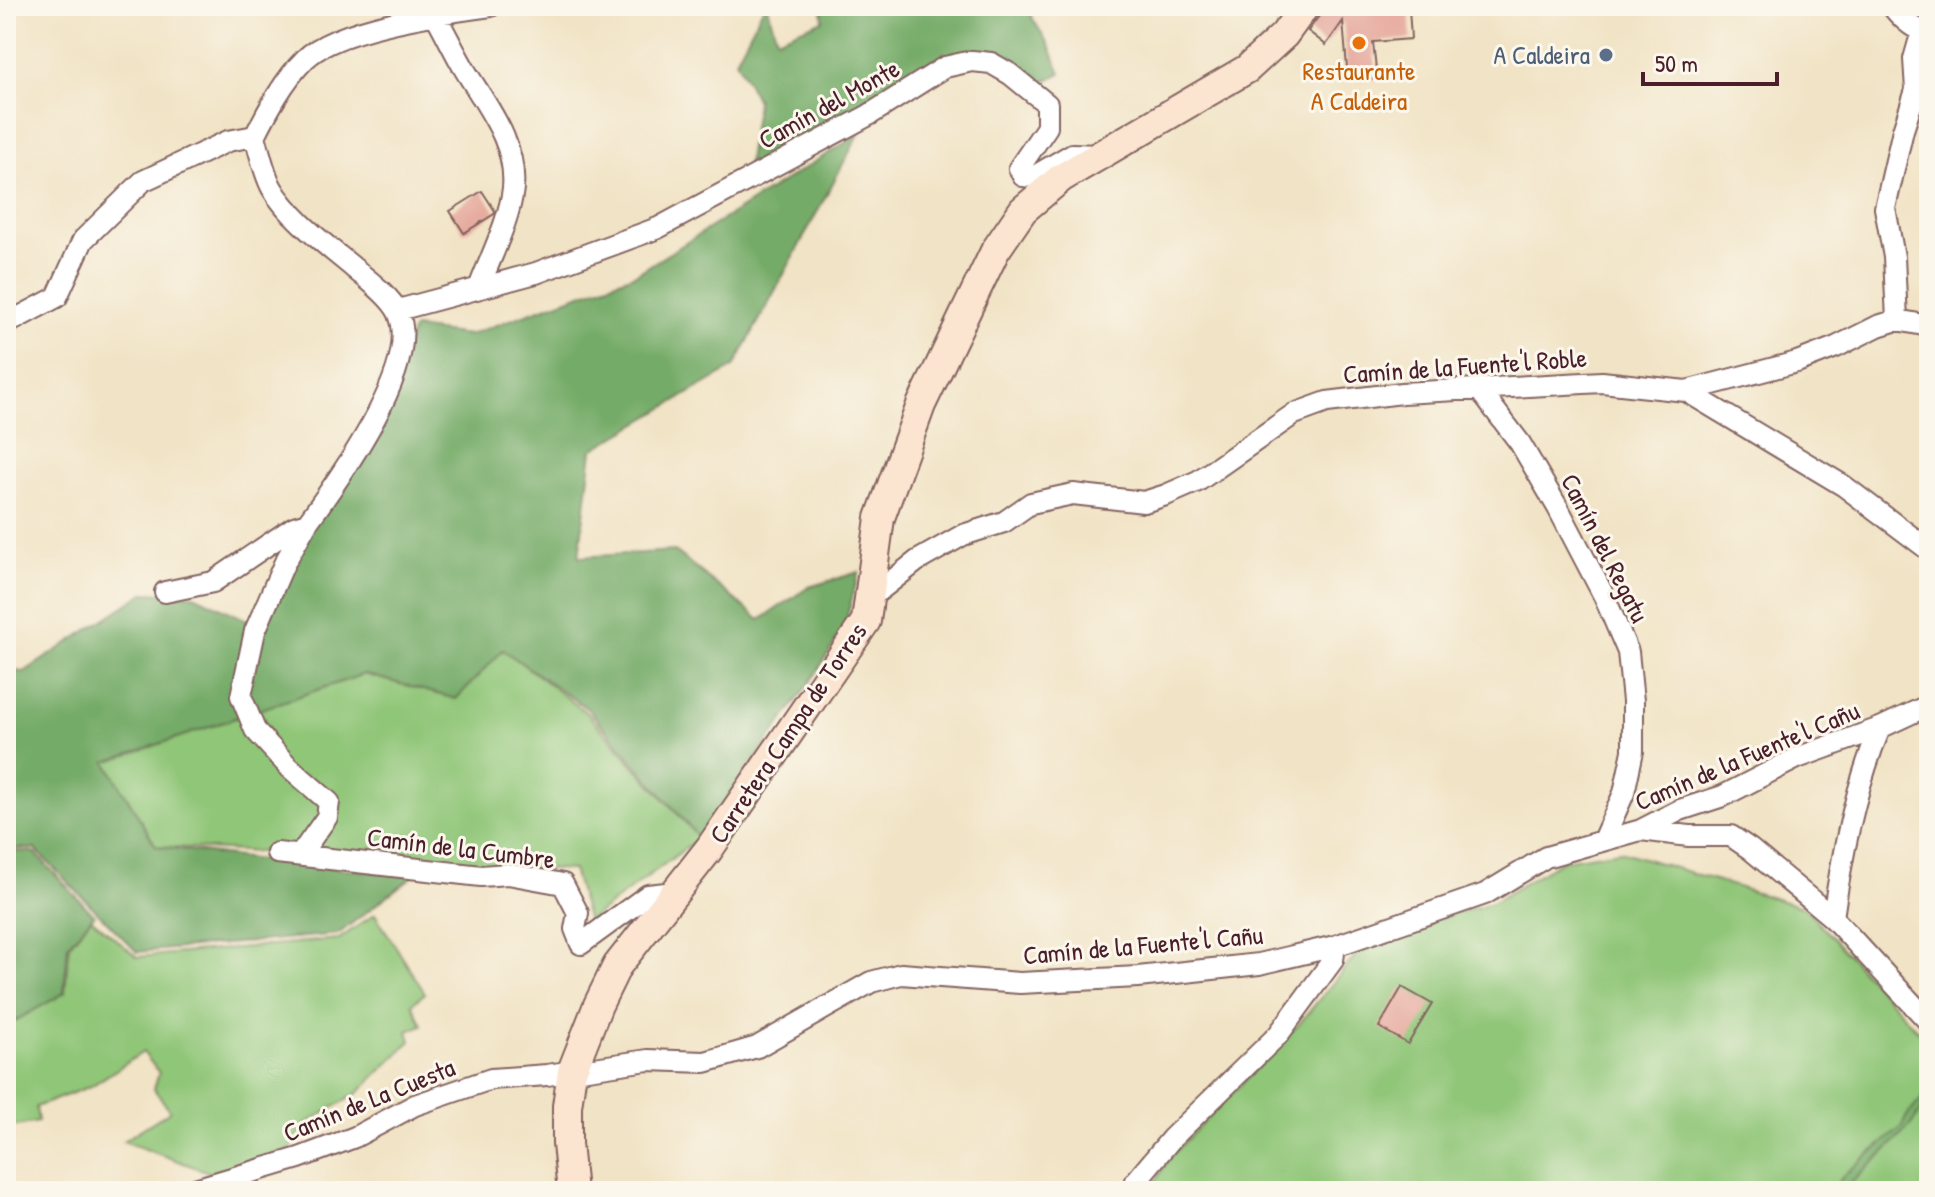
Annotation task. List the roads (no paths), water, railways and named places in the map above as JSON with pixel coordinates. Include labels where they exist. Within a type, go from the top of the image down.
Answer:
[{"type":"street","points":[[300,855],[327,817],[329,802],[289,767],[255,730],[241,696],[255,631],[279,574],[307,523],[353,456],[383,404],[396,366],[403,330],[398,310],[306,228],[272,189],[255,136],[269,107],[306,58],[345,36],[491,6]]},
{"type":"street","name":"Carretera Campa de Torres","points":[[572,1191],[567,1106],[572,1071],[598,1005],[617,966],[709,849],[823,688],[866,621],[880,518],[921,405],[995,251],[1023,210],[1061,178],[1247,69],[1284,35],[1305,6]]},
{"type":"street","points":[[1892,6],[1900,17],[1926,32],[1914,59],[1916,90],[1903,130],[1885,208],[1894,257],[1897,320]]},
{"type":"street","points":[[398,310],[479,288],[513,189],[513,163],[496,118],[436,16]]},
{"type":"street","name":"Camín del Monte","points":[[479,288],[536,273],[658,228],[869,115],[945,67],[972,61],[991,63],[1047,104],[1047,127],[1028,150],[1019,168],[1023,176],[1033,177],[1072,154],[1098,155]]},
{"type":"street","points":[[6,324],[57,297],[83,240],[143,181],[228,141],[255,136]]},
{"type":"street","points":[[1686,391],[1797,362],[1897,320],[1929,326]]},
{"type":"street","name":"Camín de la Fuente'l Roble","points":[[870,598],[917,561],[963,535],[1004,522],[1031,503],[1073,494],[1144,502],[1198,481],[1294,414],[1327,402],[1478,388],[1602,382],[1686,391],[1844,486],[1929,550]]},
{"type":"street","name":"Camín del Regatu","points":[[1478,388],[1520,443],[1558,508],[1604,596],[1628,652],[1633,701],[1633,751],[1624,793],[1603,840]]},
{"type":"street","points":[[165,592],[213,582],[294,527],[307,523]]},
{"type":"street","name":"Camín de la Fuente'l Cañu","points":[[572,1071],[648,1060],[705,1062],[757,1047],[871,982],[901,974],[1020,983],[1138,977],[1259,964],[1335,946],[1485,894],[1546,857],[1641,830],[1680,810],[1723,796],[1797,758],[1880,728],[1929,705]]},
{"type":"street","points":[[1833,918],[1841,859],[1870,752],[1880,728]]},
{"type":"street","points":[[1641,830],[1689,836],[1731,836],[1833,918],[1929,1022]]},
{"type":"street","name":"Camín de la Cumbre","points":[[277,853],[481,876],[508,874],[563,884],[578,913],[575,929],[581,944],[648,895],[675,892]]},
{"type":"street","points":[[1132,1191],[1136,1181],[1172,1138],[1278,1035],[1333,960],[1335,946]]},
{"type":"street","name":"Camín de La Cuesta","points":[[188,1191],[355,1137],[415,1105],[491,1079],[572,1071]]},
{"type":"place","name":"Restaurante A Caldeira","points":[[1359,43]]},
{"type":"place","name":"A Caldeira","points":[[1606,55]]}]
